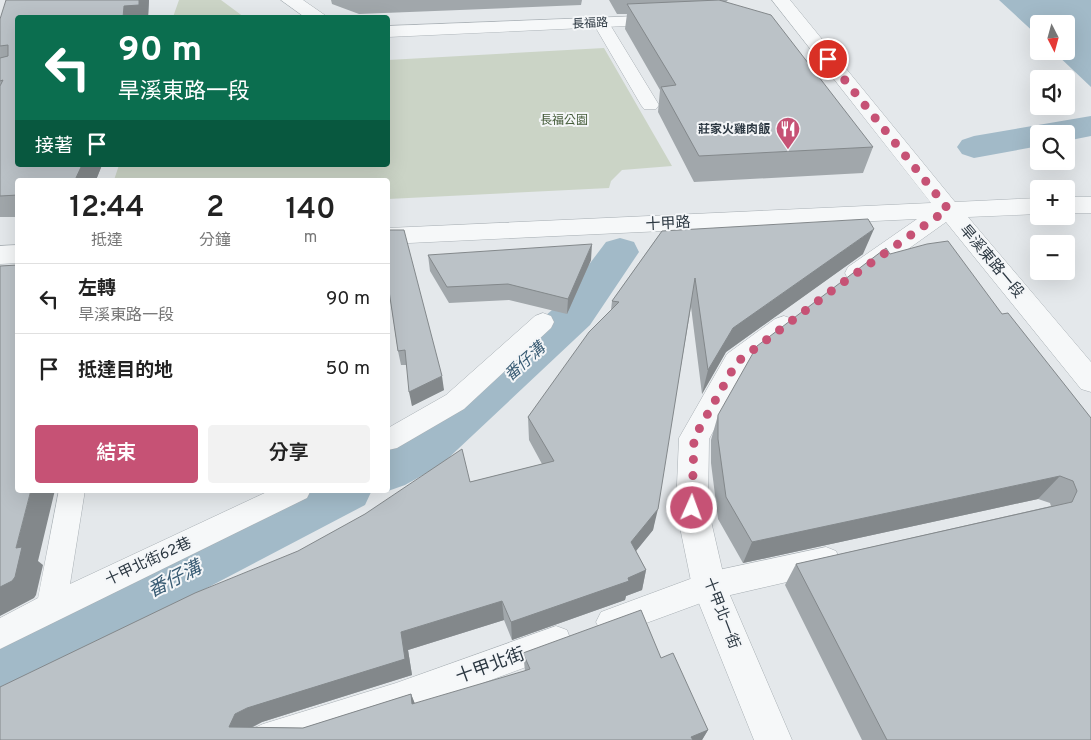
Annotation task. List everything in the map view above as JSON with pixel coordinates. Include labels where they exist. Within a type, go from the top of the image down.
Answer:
[{"type":"street","points":[[290,0],[315,15]]},
{"type":"street","name":"旱溪東路一段","points":[[782,10],[1091,381]]},
{"type":"street","name":"長福路","points":[[390,32],[677,19]]},
{"type":"street","points":[[1075,206],[1091,205]]},
{"type":"street","name":"十甲路","points":[[390,236],[1030,206]]},
{"type":"street","points":[[838,286],[948,209]]},
{"type":"street","points":[[0,255],[15,254]]},
{"type":"street","name":"十甲北一街","points":[[773,740],[709,586],[692,508],[694,438],[737,362],[807,310]]},
{"type":"lane","points":[[601,23],[650,105]]},
{"type":"lane","points":[[390,439],[455,402],[544,322]]},
{"type":"lane","points":[[51,607],[71,493]]},
{"type":"lane","name":"十甲北街62巷","points":[[0,634],[51,607],[290,493]]},
{"type":"lane","name":"十甲北街","points":[[263,740],[396,699],[709,586],[854,554]]},
{"type":"green space","points":[[179,0],[221,0],[241,15],[174,15]]},
{"type":"green space","name":"長福公園","points":[[604,48],[672,166],[622,170],[611,181],[609,188],[390,199],[390,178],[115,178],[118,167],[390,167],[390,60]]},
{"type":"water","points":[[999,0],[1091,0],[1091,87],[1062,60],[1075,60],[1075,15],[1030,15],[1030,29]]},
{"type":"building","points":[[6,0],[139,0],[139,5],[124,6],[123,15],[15,15],[15,167],[81,167],[76,178],[15,178],[15,195],[0,196],[0,86],[3,80],[0,81],[0,58],[8,56],[8,45],[0,46],[0,19]]},
{"type":"building","points":[[719,0],[771,15],[873,147],[699,156],[661,87],[676,85],[627,4]]},
{"type":"building","points":[[868,219],[874,229],[733,328],[708,370],[695,278],[658,509],[631,542],[646,570],[628,578],[629,581],[511,622],[502,601],[401,632],[405,659],[247,708],[235,714],[229,727],[303,728],[411,694],[412,704],[530,669],[523,653],[641,610],[661,658],[673,653],[708,730],[691,737],[693,740],[0,740],[0,687],[195,593],[298,551],[365,514],[462,449],[470,482],[554,461],[528,417],[589,332],[619,302],[612,301],[662,231]]},
{"type":"building","points":[[390,230],[404,230],[442,376],[409,392],[405,350],[398,351],[390,297]]},
{"type":"building","points":[[948,241],[1002,314],[1008,313],[1091,418],[1091,740],[887,740],[796,564],[1072,502],[1077,491],[1073,481],[1060,476],[752,542],[726,497],[718,439],[718,415],[757,346],[886,248],[890,254],[927,244]]},
{"type":"building","points":[[592,244],[568,299],[508,284],[447,287],[428,255]]},
{"type":"building","points":[[15,265],[15,493],[30,493],[16,548],[22,547],[15,577],[12,581],[0,587],[0,266]]},
{"type":"waterway","name":"番仔溝","points":[[1075,129],[1091,126]]},
{"type":"waterway","name":"番仔溝","points":[[974,147],[1030,138]]},
{"type":"waterway","name":"番仔溝","points":[[390,469],[424,451],[575,314],[620,252]]},
{"type":"waterway","name":"番仔溝","points":[[0,666],[342,493]]},
{"type":"place","name":"莊家火雞肉飯","points":[[788,150]]},
{"type":"route","points":[[692,508],[694,438],[737,362],[838,286],[948,209],[828,59]]}]
